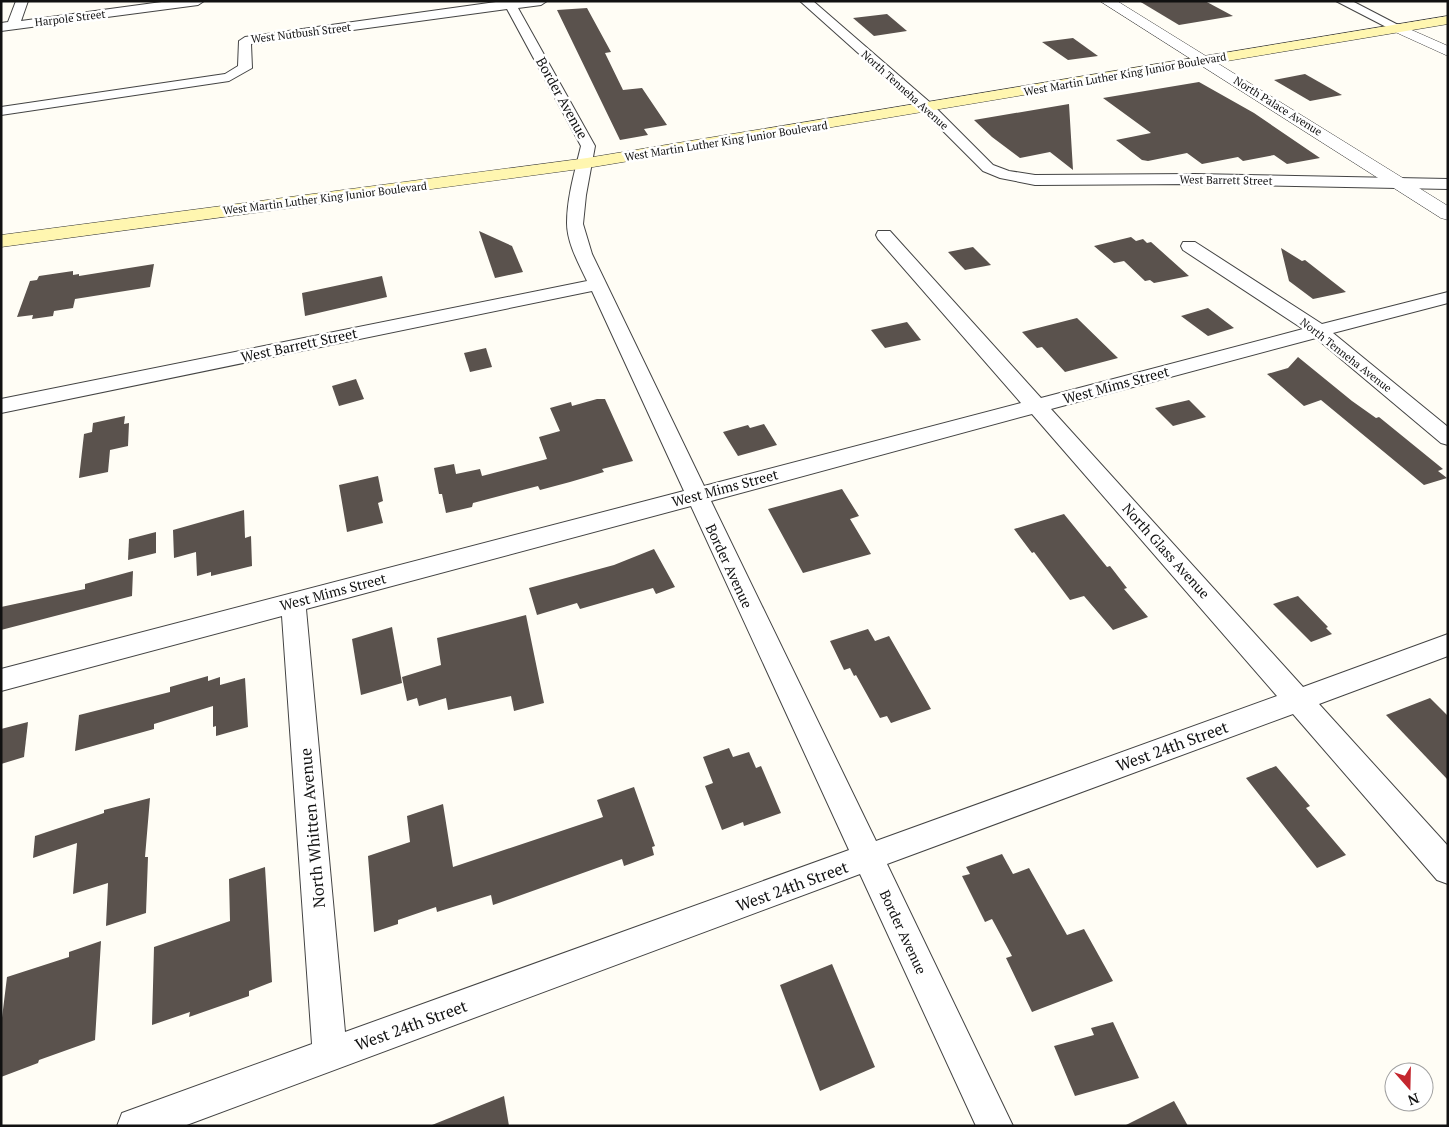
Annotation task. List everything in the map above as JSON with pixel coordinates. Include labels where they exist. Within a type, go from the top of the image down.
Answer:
[{"type":"main road","name":"West Martin Luther King Junior Boulevard","points":[[1,242],[587,163],[928,108],[1448,20]]},
{"type":"street","points":[[7,26],[22,1]]},
{"type":"street","name":"Harpole Street","points":[[7,26],[198,1]]},
{"type":"street","name":"West Nutbush Street","points":[[1,111],[229,77],[245,68],[245,41],[510,3],[541,1]]},
{"type":"street","name":"North Tenneha Avenue","points":[[806,1],[928,108],[988,168],[1005,175]]},
{"type":"street","name":"North Palace Avenue","points":[[1107,1],[1400,182],[1448,214]]},
{"type":"street","points":[[1342,1],[1448,52]]},
{"type":"street","name":"Border Avenue","points":[[510,3],[588,146],[587,163],[578,195],[575,224],[583,254],[596,285],[995,1126]]},
{"type":"street","name":"West Barrett Street","points":[[1005,175],[1035,180],[1400,182],[1448,184]]},
{"type":"street","name":"North Glass Avenue","points":[[884,235],[1448,869]]},
{"type":"street","name":"North Tenneha Avenue","points":[[1189,246],[1319,331],[1448,438]]},
{"type":"street","name":"West Barrett Street","points":[[1,406],[596,285]]},
{"type":"street","name":"West Mims Street","points":[[1,680],[1448,297]]},
{"type":"street","name":"North Whitten Avenue","points":[[293,602],[330,1054]]},
{"type":"street","name":"West 24th Street","points":[[136,1126],[1448,645]]},
{"type":"building","points":[[1139,1],[1205,1],[1233,16],[1179,25]]},
{"type":"building","points":[[587,8],[611,52],[605,53],[623,90],[642,88],[667,125],[644,129],[648,135],[620,140],[557,10]]},
{"type":"building","points":[[887,14],[907,31],[874,36],[853,18]]},
{"type":"building","points":[[1073,38],[1098,56],[1068,60],[1042,42]]},
{"type":"building","points":[[1305,74],[1342,95],[1310,101],[1274,80]]},
{"type":"building","points":[[1199,82],[1254,113],[1320,158],[1287,164],[1274,155],[1243,161],[1238,157],[1202,164],[1187,153],[1148,161],[1142,160],[1116,140],[1151,133],[1103,98]]},
{"type":"building","points":[[1069,104],[1073,170],[1050,152],[1020,158],[992,137],[974,120]]},
{"type":"building","points":[[479,231],[512,246],[523,272],[495,278]]},
{"type":"building","points":[[1131,237],[1136,241],[1143,239],[1147,243],[1151,242],[1189,276],[1154,283],[1150,280],[1145,281],[1124,261],[1114,263],[1094,246]]},
{"type":"building","points":[[973,247],[991,265],[965,270],[948,252]]},
{"type":"building","points":[[1281,248],[1302,261],[1305,260],[1346,292],[1313,299],[1289,281]]},
{"type":"building","points":[[154,264],[150,287],[75,299],[73,308],[54,311],[53,316],[32,319],[33,315],[17,317],[30,281],[37,280],[39,276],[73,271],[73,275],[79,274],[79,276]]},
{"type":"building","points":[[382,276],[387,297],[305,316],[302,293]]},
{"type":"building","points":[[1208,308],[1234,328],[1208,336],[1181,316]]},
{"type":"building","points":[[1077,318],[1118,358],[1065,372],[1042,347],[1037,348],[1022,332]]},
{"type":"building","points":[[907,322],[921,340],[885,348],[871,330]]},
{"type":"building","points":[[486,348],[492,367],[470,372],[464,353]]},
{"type":"building","points":[[1298,357],[1352,401],[1376,418],[1379,417],[1443,469],[1438,471],[1447,478],[1424,485],[1321,400],[1304,406],[1267,374],[1288,368]]},
{"type":"building","points":[[356,379],[364,399],[339,406],[332,386]]},
{"type":"building","points":[[597,399],[605,399],[633,461],[602,469],[604,472],[570,482],[540,490],[538,486],[473,503],[472,507],[446,513],[442,494],[439,494],[434,468],[454,464],[456,474],[480,469],[482,476],[547,459],[539,437],[560,431],[550,408],[571,402],[572,406]]},
{"type":"building","points":[[1189,400],[1206,417],[1173,426],[1155,408]]},
{"type":"building","points":[[125,416],[124,424],[129,423],[128,446],[110,450],[108,472],[79,478],[84,434],[92,432],[93,423]]},
{"type":"building","points":[[764,424],[777,445],[738,456],[723,432],[748,425],[750,428]]},
{"type":"building","points":[[378,476],[383,501],[378,503],[383,523],[347,532],[339,485]]},
{"type":"building","points":[[842,489],[859,516],[850,519],[871,554],[803,573],[768,509]]},
{"type":"building","points":[[244,510],[245,538],[251,536],[252,566],[211,576],[211,572],[197,576],[196,552],[174,558],[173,530]]},
{"type":"building","points":[[1064,514],[1107,567],[1110,566],[1127,588],[1124,589],[1148,617],[1113,630],[1084,596],[1070,600],[1014,529]]},
{"type":"building","points":[[156,532],[156,553],[128,560],[129,539]]},
{"type":"building","points":[[654,549],[675,587],[656,594],[653,588],[580,609],[577,603],[537,615],[529,588],[614,565]]},
{"type":"building","points":[[133,571],[132,596],[1,630],[1,607],[85,589],[85,584]]},
{"type":"building","points":[[1298,596],[1328,627],[1326,628],[1332,634],[1311,642],[1273,604]]},
{"type":"building","points":[[526,615],[544,703],[514,711],[511,696],[448,710],[446,698],[419,706],[417,698],[407,701],[402,677],[441,665],[437,638]]},
{"type":"building","points":[[392,627],[402,683],[361,695],[352,639]]},
{"type":"building","points":[[868,629],[875,641],[889,636],[931,709],[891,723],[887,716],[880,718],[856,675],[854,676],[850,668],[844,670],[830,641]]},
{"type":"building","points":[[208,676],[208,681],[220,677],[220,685],[245,678],[248,727],[216,736],[216,726],[213,727],[213,706],[154,724],[154,729],[75,751],[79,715],[170,692],[170,687]]},
{"type":"building","points":[[1430,698],[1448,716],[1448,780],[1386,715]]},
{"type":"building","points":[[28,722],[24,757],[1,764],[1,729]]},
{"type":"building","points":[[729,748],[733,757],[749,752],[756,768],[761,766],[781,813],[744,826],[743,822],[722,830],[705,786],[713,783],[703,757]]},
{"type":"building","points":[[1276,766],[1310,806],[1306,808],[1346,855],[1317,868],[1246,778]]},
{"type":"building","points":[[634,787],[655,846],[652,847],[654,855],[624,866],[622,859],[493,905],[491,895],[437,912],[436,907],[398,920],[398,924],[374,932],[368,856],[410,842],[407,816],[443,804],[453,867],[603,817],[597,800]]},
{"type":"building","points":[[150,798],[145,857],[148,857],[146,913],[106,926],[108,883],[73,894],[77,843],[33,858],[35,836],[104,813],[104,810]]},
{"type":"building","points":[[1002,854],[1013,874],[1029,868],[1067,935],[1084,929],[1113,981],[1032,1012],[1006,958],[1012,956],[992,919],[985,922],[962,876],[970,874],[966,867]]},
{"type":"building","points":[[265,867],[272,982],[249,991],[249,996],[189,1017],[190,1012],[152,1025],[154,947],[230,921],[229,879]]},
{"type":"building","points":[[101,941],[95,1040],[39,1060],[38,1063],[1,1077],[1,1026],[7,977],[69,957],[69,952]]},
{"type":"building","points":[[832,964],[875,1067],[820,1091],[780,985]]},
{"type":"building","points":[[1113,1022],[1139,1078],[1075,1096],[1054,1046],[1094,1035],[1091,1028]]},
{"type":"building","points":[[504,1096],[509,1126],[432,1126],[432,1125]]},
{"type":"building","points":[[1174,1101],[1188,1126],[1124,1126]]}]
